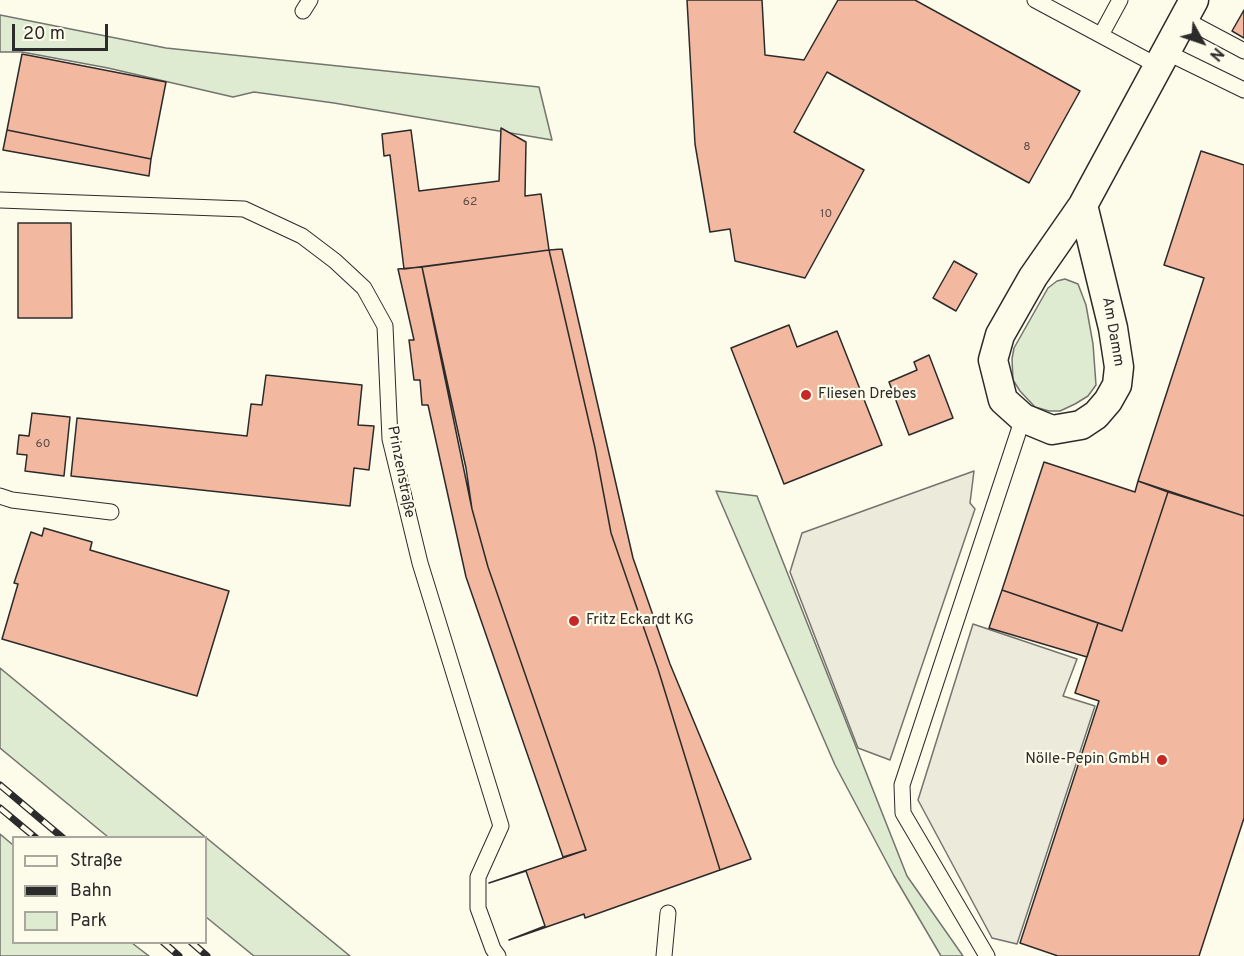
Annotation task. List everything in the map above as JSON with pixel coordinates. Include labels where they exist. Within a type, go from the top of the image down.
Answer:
[{"type":"street","name":"Am Damm","points":[[1083,205],[1113,328],[1119,367],[1118,385],[1096,415],[1081,425],[1052,430],[1023,418],[1003,400],[993,360],[997,343],[1032,277],[1083,205],[1189,9]]},
{"type":"lane","points":[[1035,0],[1101,35],[1244,90]]},
{"type":"lane","points":[[1101,35],[1120,0]]},
{"type":"lane","points":[[1189,9],[1244,51]]},
{"type":"lane","name":"Prinzenstraße","points":[[0,200],[244,209],[302,236],[364,288],[385,326],[390,439],[420,563],[501,826],[477,877],[478,908],[493,949],[498,956]]},
{"type":"lane","points":[[987,956],[903,813],[902,785],[1023,418]]},
{"type":"lane","points":[[0,496],[12,500],[111,512]]},
{"type":"lane","points":[[664,956],[668,913]]},
{"type":"green space","points":[[0,15],[166,48],[539,87],[552,140],[334,103],[254,92],[233,97],[108,68],[22,52],[0,52]]},
{"type":"green space","points":[[1065,279],[1078,284],[1086,305],[1093,344],[1096,385],[1088,396],[1075,404],[1060,411],[1049,411],[1035,407],[1020,391],[1013,380],[1012,359],[1014,348],[1048,288],[1057,281]]},
{"type":"green space","points":[[716,491],[757,496],[907,876],[963,956],[941,956],[894,876],[835,765]]},
{"type":"green space","points":[[0,668],[204,836],[107,836],[0,748]]},
{"type":"green space","points":[[0,834],[12,844],[12,944],[133,944],[149,956],[0,956]]},
{"type":"green space","points":[[207,838],[350,956],[254,956],[207,918]]},
{"type":"shaded area","points":[[974,471],[970,503],[975,509],[890,760],[858,748],[790,572],[802,533]]},
{"type":"shaded area","points":[[973,624],[1077,659],[1063,696],[1095,706],[1017,944],[992,938],[918,800]]},
{"type":"building","points":[[687,0],[762,0],[765,55],[804,60],[838,0],[915,0],[1080,91],[1029,183],[827,72],[794,132],[864,170],[805,278],[735,261],[730,229],[710,232],[695,144]]},
{"type":"building","points":[[1244,10],[1244,38],[1232,31]]},
{"type":"building","points":[[22,54],[166,82],[151,159],[7,130]]},
{"type":"building","points":[[501,128],[526,142],[525,196],[541,194],[549,250],[404,269],[390,155],[384,156],[382,134],[411,130],[419,191],[499,181]]},
{"type":"building","points":[[7,130],[151,159],[149,176],[3,150]]},
{"type":"building","points":[[1201,151],[1244,165],[1244,516],[1138,481],[1204,278],[1164,265]]},
{"type":"building","points":[[18,223],[71,223],[72,318],[18,318]]},
{"type":"building","points":[[562,249],[633,558],[670,664],[751,859],[720,870],[658,669],[611,533],[595,448],[549,250]]},
{"type":"building","name":"Fritz Eckardt KG","points":[[549,250],[595,448],[611,533],[658,669],[720,870],[585,918],[584,914],[509,940],[545,926],[526,871],[489,883],[586,850],[488,567],[472,509],[466,468],[422,267]]},
{"type":"building","points":[[954,261],[977,274],[956,311],[933,298]]},
{"type":"building","points":[[422,267],[472,509],[488,567],[586,850],[563,857],[466,577],[428,405],[422,405],[420,380],[414,380],[409,340],[414,340],[398,269]]},
{"type":"building","name":"Fliesen Drebes","points":[[789,325],[797,347],[837,331],[882,445],[784,484],[731,348]]},
{"type":"building","points":[[929,355],[953,418],[909,435],[889,382],[917,370],[914,362]]},
{"type":"building","points":[[266,375],[362,385],[358,425],[374,426],[369,470],[354,468],[350,506],[71,476],[77,418],[247,436],[251,404],[262,405]]},
{"type":"building","points":[[32,413],[70,417],[64,476],[25,471],[27,455],[17,454],[19,435],[29,436]]},
{"type":"building","points":[[1044,462],[1135,492],[1138,481],[1168,492],[1122,631],[1002,590]]},
{"type":"building","name":"Nölle-Pepin GmbH","points":[[1168,492],[1244,516],[1244,818],[1199,956],[1058,956],[1020,943],[1099,701],[1075,693],[1098,623],[1122,631]]},
{"type":"building","points":[[44,528],[92,542],[90,550],[229,591],[197,696],[2,639],[18,584],[14,583],[31,532],[42,536]]},
{"type":"building","points":[[1002,590],[1098,623],[1087,657],[989,628]]},
{"type":"railway","points":[[0,785],[61,836]]},
{"type":"railway","points":[[0,808],[34,836]]},
{"type":"railway","points":[[165,944],[179,956]]},
{"type":"railway","points":[[193,944],[207,956]]},
{"type":"place","name":"Fliesen Drebes","points":[[806,395]]},
{"type":"place","name":"Fritz Eckardt KG","points":[[574,621]]},
{"type":"place","name":"Nölle-Pepin GmbH","points":[[1162,760]]}]
